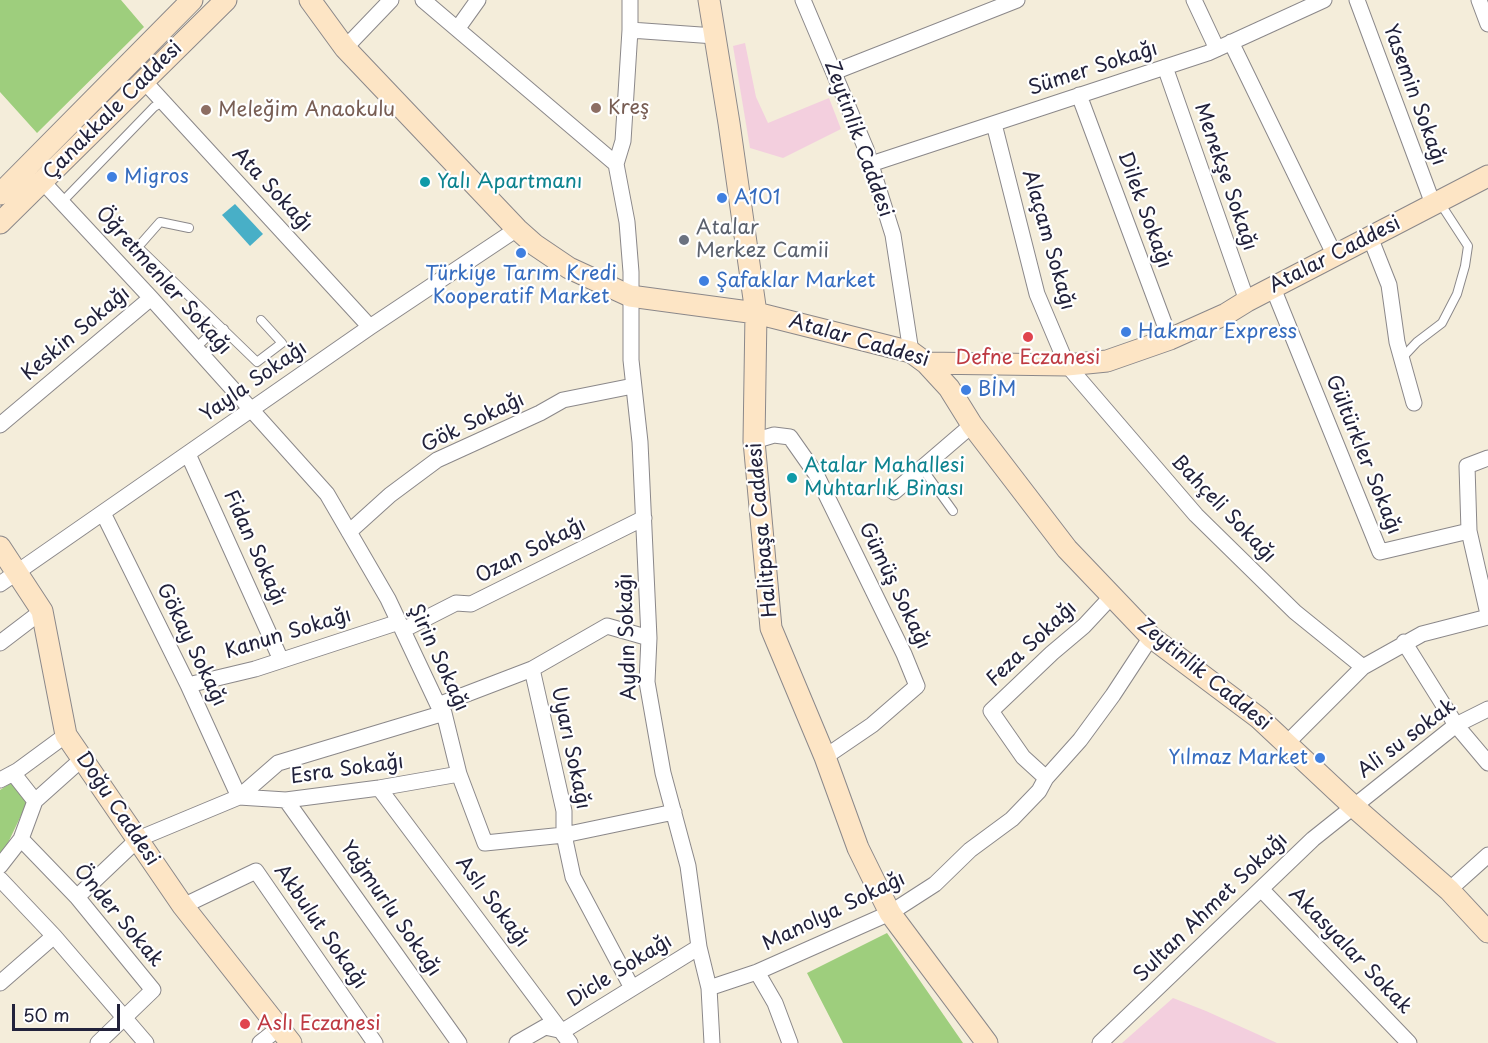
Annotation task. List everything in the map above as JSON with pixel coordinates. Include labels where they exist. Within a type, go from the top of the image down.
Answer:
[{"type":"street","name":"Çanakkale Caddesi","points":[[0,194],[192,0]]},
{"type":"street","name":"Çanakkale Caddesi","points":[[0,223],[226,0]]},
{"type":"street","name":"Atalar Caddesi","points":[[310,0],[345,48],[517,229],[535,245],[569,268],[630,296],[756,313],[919,358],[1067,365],[1107,361],[1170,339],[1226,314],[1488,176]]},
{"type":"street","points":[[345,48],[390,0]]},
{"type":"street","points":[[423,0],[615,164],[623,141],[630,0]]},
{"type":"street","points":[[458,28],[478,0]]},
{"type":"street","name":"Halitpaşa Caddesi","points":[[709,0],[756,313],[754,441],[771,628],[825,757],[858,848],[890,913],[987,1043]]},
{"type":"street","name":"Zeytinlik Caddesi","points":[[803,0],[871,164],[893,235],[919,358],[949,388],[972,425],[1067,549],[1111,597],[1151,637],[1259,718],[1353,806],[1449,890],[1488,932]]},
{"type":"street","points":[[834,72],[1017,0]]},
{"type":"street","points":[[1194,0],[1217,49]]},
{"type":"street","name":"Sümer Sokağı","points":[[871,164],[1217,49],[1324,0]]},
{"type":"street","name":"Yasemin Sokağı","points":[[1357,0],[1436,203]]},
{"type":"street","points":[[1479,0],[1488,24]]},
{"type":"street","points":[[630,30],[715,36]]},
{"type":"street","points":[[1231,42],[1335,256]]},
{"type":"street","name":"Menekşe Sokağı","points":[[1165,67],[1247,301]]},
{"type":"street","name":"Ata Sokağı","points":[[144,81],[370,327]]},
{"type":"street","name":"Dilek Sokağı","points":[[1079,95],[1170,339]]},
{"type":"street","name":"Alaçam Sokağı","points":[[994,124],[1037,294],[1067,365]]},
{"type":"street","name":"Aydın Sokağı","points":[[615,164],[627,222],[631,272],[633,386],[640,442],[649,638],[647,682],[663,773],[688,866],[699,947],[709,988],[712,1043]]},
{"type":"street","name":"Öğretmenler Sokağı","points":[[42,181],[252,409]]},
{"type":"street","name":"Yayla Sokağı","points":[[9,578],[370,327],[517,229]]},
{"type":"street","points":[[1370,237],[1389,285],[1402,358],[1414,404]]},
{"type":"street","name":"Gültürkler Sokağı","points":[[1273,288],[1380,552],[1469,531]]},
{"type":"street","name":"Keskin Sokağı","points":[[0,425],[151,298]]},
{"type":"street","name":"Bahçeli Sokağı","points":[[1067,365],[1196,516],[1295,612],[1363,667]]},
{"type":"street","name":"Gök Sokağı","points":[[348,532],[390,495],[437,460],[540,413],[563,400],[633,386]]},
{"type":"street","name":"Şirin Sokağı","points":[[252,409],[327,494],[388,599],[441,709],[459,774],[485,843],[564,835],[674,812]]},
{"type":"street","points":[[894,492],[972,425]]},
{"type":"street","name":"Gümüş Sokağı","points":[[754,441],[774,435],[790,437],[816,474],[904,654],[917,686],[872,725],[825,757]]},
{"type":"street","name":"Fidan Sokağı","points":[[188,454],[281,660]]},
{"type":"street","points":[[1287,743],[1363,667],[1404,642],[1440,628],[1488,616],[1469,531],[1467,466],[1488,458]]},
{"type":"street","name":"Gökay Sokağı","points":[[103,513],[188,685],[239,797]]},
{"type":"street","name":"Ozan Sokağı","points":[[401,626],[456,603],[471,604],[644,518]]},
{"type":"street","name":"Doğu Caddesi","points":[[0,547],[9,578],[42,611],[66,735],[183,906],[285,1035]]},
{"type":"street","name":"Feza Sokağı","points":[[1046,778],[1023,757],[991,711],[1084,626],[1111,597]]},
{"type":"street","points":[[0,643],[42,611]]},
{"type":"street","name":"Kanun Sokağı","points":[[188,685],[255,669],[401,626]]},
{"type":"street","points":[[77,897],[138,839],[239,797],[278,763],[441,709],[532,669],[608,626],[649,638]]},
{"type":"street","name":"Manolya Sokağı","points":[[709,988],[757,972],[890,913],[935,884],[970,850],[1012,819],[1039,791],[1046,778],[1080,740],[1113,695],[1151,637]]},
{"type":"street","points":[[1404,642],[1456,725],[1488,763]]},
{"type":"street","name":"Uyarı Sokağı","points":[[532,669],[564,811],[564,835],[573,877],[632,988]]},
{"type":"street","name":"Ali su sokak","points":[[1353,806],[1456,725],[1488,709]]},
{"type":"street","points":[[35,801],[6,777],[66,735]]},
{"type":"street","points":[[0,866],[21,839],[35,801],[82,759]]},
{"type":"street","name":"Esra Sokağı","points":[[239,797],[286,800],[379,788],[459,774]]},
{"type":"street","name":"Aslı Sokağı","points":[[379,788],[566,1037]]},
{"type":"street","name":"Yağmurlu Sokağı","points":[[286,800],[459,1043]]},
{"type":"street","name":"Sultan Ahmet Sokağı","points":[[1100,1043],[1313,839],[1353,806]]},
{"type":"street","name":"Önder Sokak","points":[[21,839],[77,897],[153,990],[124,1020]]},
{"type":"street","points":[[1449,890],[1488,855]]},
{"type":"street","name":"Akbulut Sokağı","points":[[183,906],[256,871],[375,1043]]},
{"type":"street","points":[[0,879],[54,936],[146,1043]]},
{"type":"street","name":"Akasyalar Sokak","points":[[1261,889],[1409,1043]]},
{"type":"street","points":[[0,982],[54,936]]},
{"type":"street","name":"Dicle Sokağı","points":[[566,1037],[632,988],[699,947]]},
{"type":"street","points":[[757,972],[775,1003],[790,1043]]},
{"type":"street","points":[[98,1043],[124,1020]]},
{"type":"street","points":[[518,1043],[545,1027],[566,1037]]},
{"type":"street","points":[[260,1043],[285,1035]]},
{"type":"lane","points":[[62,202],[154,107],[162,102]]},
{"type":"lane","points":[[1402,358],[1417,342],[1442,323],[1457,294],[1469,250],[1436,203]]},
{"type":"lane","points":[[189,228],[160,222],[138,247],[222,331],[257,362],[282,343],[261,320]]},
{"type":"lane","points":[[200,352],[208,336],[222,331]]},
{"type":"lane","points":[[922,468],[953,512]]},
{"type":"shaded area","points":[[745,43],[756,97],[768,123],[829,98],[841,129],[783,158],[750,148],[733,46]]},
{"type":"shaded area","points":[[1173,998],[1206,1011],[1277,1043],[1122,1043]]},
{"type":"green space","points":[[0,0],[121,0],[144,27],[37,133],[0,92]]},
{"type":"green space","points":[[11,783],[27,803],[6,847],[0,854],[0,790]]},
{"type":"green space","points":[[887,933],[963,1043],[843,1043],[807,973]]},
{"type":"water","points":[[235,204],[263,234],[250,246],[222,215]]},
{"type":"place","name":"Kreş","points":[[596,108]]},
{"type":"place","name":"Meleğim Anaokulu","points":[[206,110]]},
{"type":"place","name":"Migros","points":[[112,177]]},
{"type":"place","name":"Yalı Apartmanı","points":[[425,182]]},
{"type":"place","name":"A101","points":[[722,198]]},
{"type":"place","name":"Atalar Merkez Camii","points":[[684,240]]},
{"type":"place","name":"Türkiye Tarım Kredi Kooperatif Market","points":[[521,253]]},
{"type":"place","name":"Şafaklar Market","points":[[704,281]]},
{"type":"place","name":"Hakmar Express","points":[[1126,332]]},
{"type":"place","name":"Defne Eczanesi","points":[[1028,337]]},
{"type":"place","name":"BİM","points":[[966,390]]},
{"type":"place","name":"Atalar Mahallesi Muhtarlık Binası","points":[[792,478]]},
{"type":"place","name":"Yılmaz Market","points":[[1320,758]]},
{"type":"place","name":"Aslı Eczanesi","points":[[245,1024]]}]
